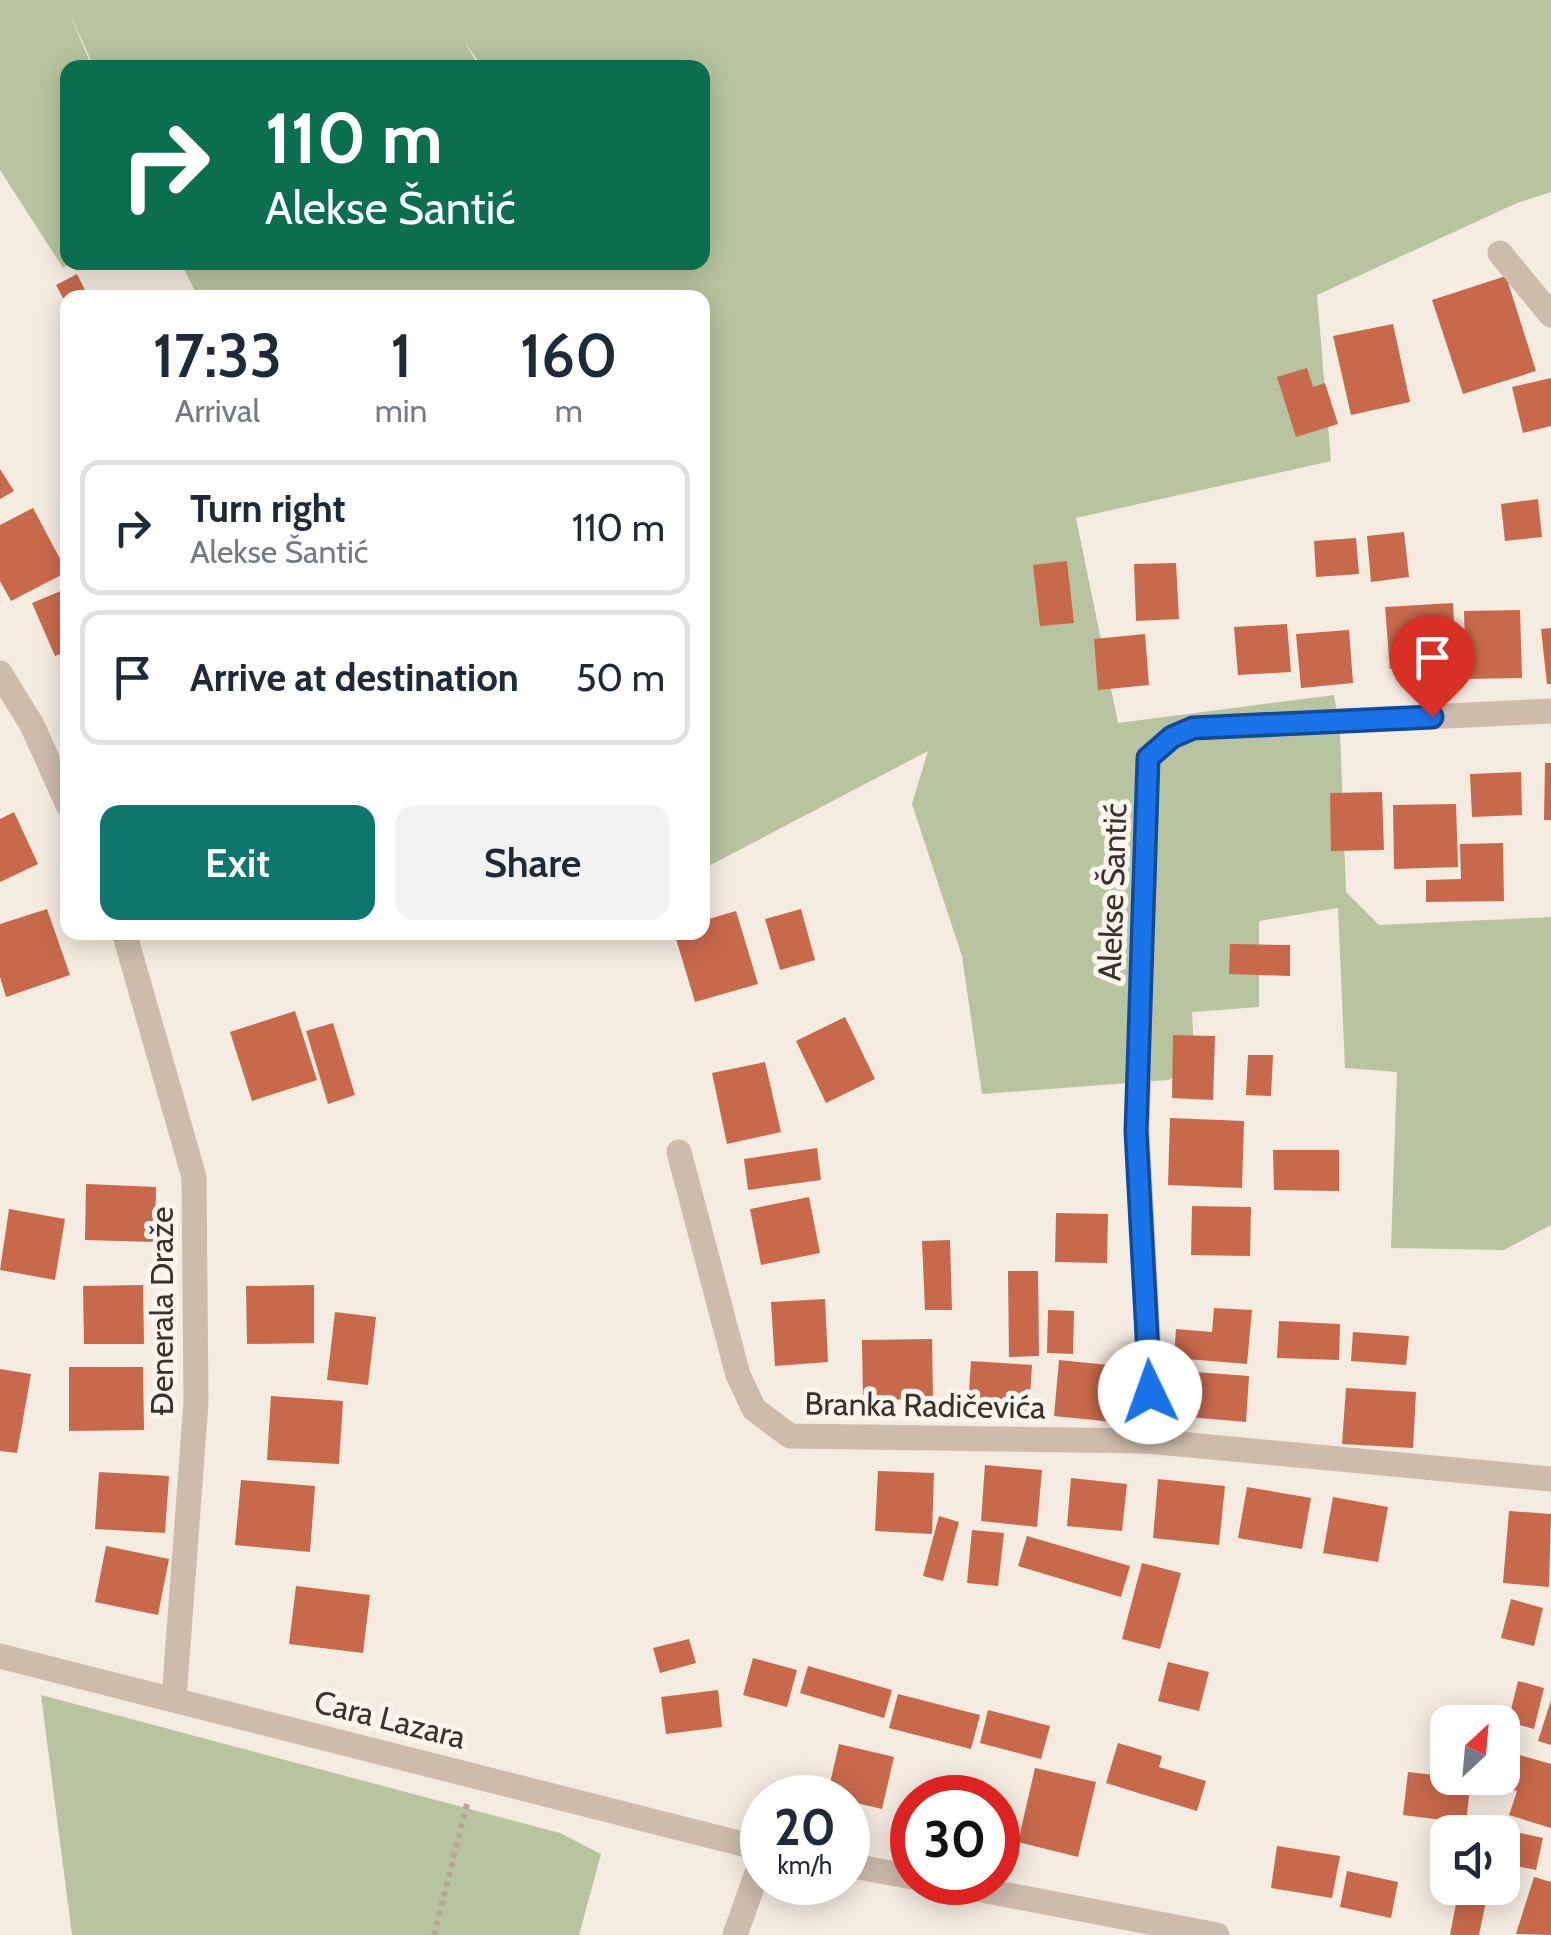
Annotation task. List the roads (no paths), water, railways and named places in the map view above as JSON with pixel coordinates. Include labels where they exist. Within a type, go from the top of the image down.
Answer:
[{"type":"street","points":[[1500,253],[1551,315]]},
{"type":"street","points":[[0,673],[32,725],[60,786]]},
{"type":"street","name":"Alekse Šantić","points":[[1147,1440],[1150,1392],[1136,1131],[1148,758],[1172,737],[1193,728],[1551,711]]},
{"type":"street","name":"Đenerala Draže","points":[[126,940],[194,1177],[196,1402],[174,1699]]},
{"type":"street","name":"Branka Radičevića","points":[[679,1152],[738,1375],[754,1409],[790,1436],[1147,1440],[1551,1479]]},
{"type":"street","name":"Cara Lazara","points":[[0,1656],[740,1843]]},
{"type":"street","points":[[1020,1897],[1217,1935]]},
{"type":"street","points":[[735,1935],[746,1905]]}]
